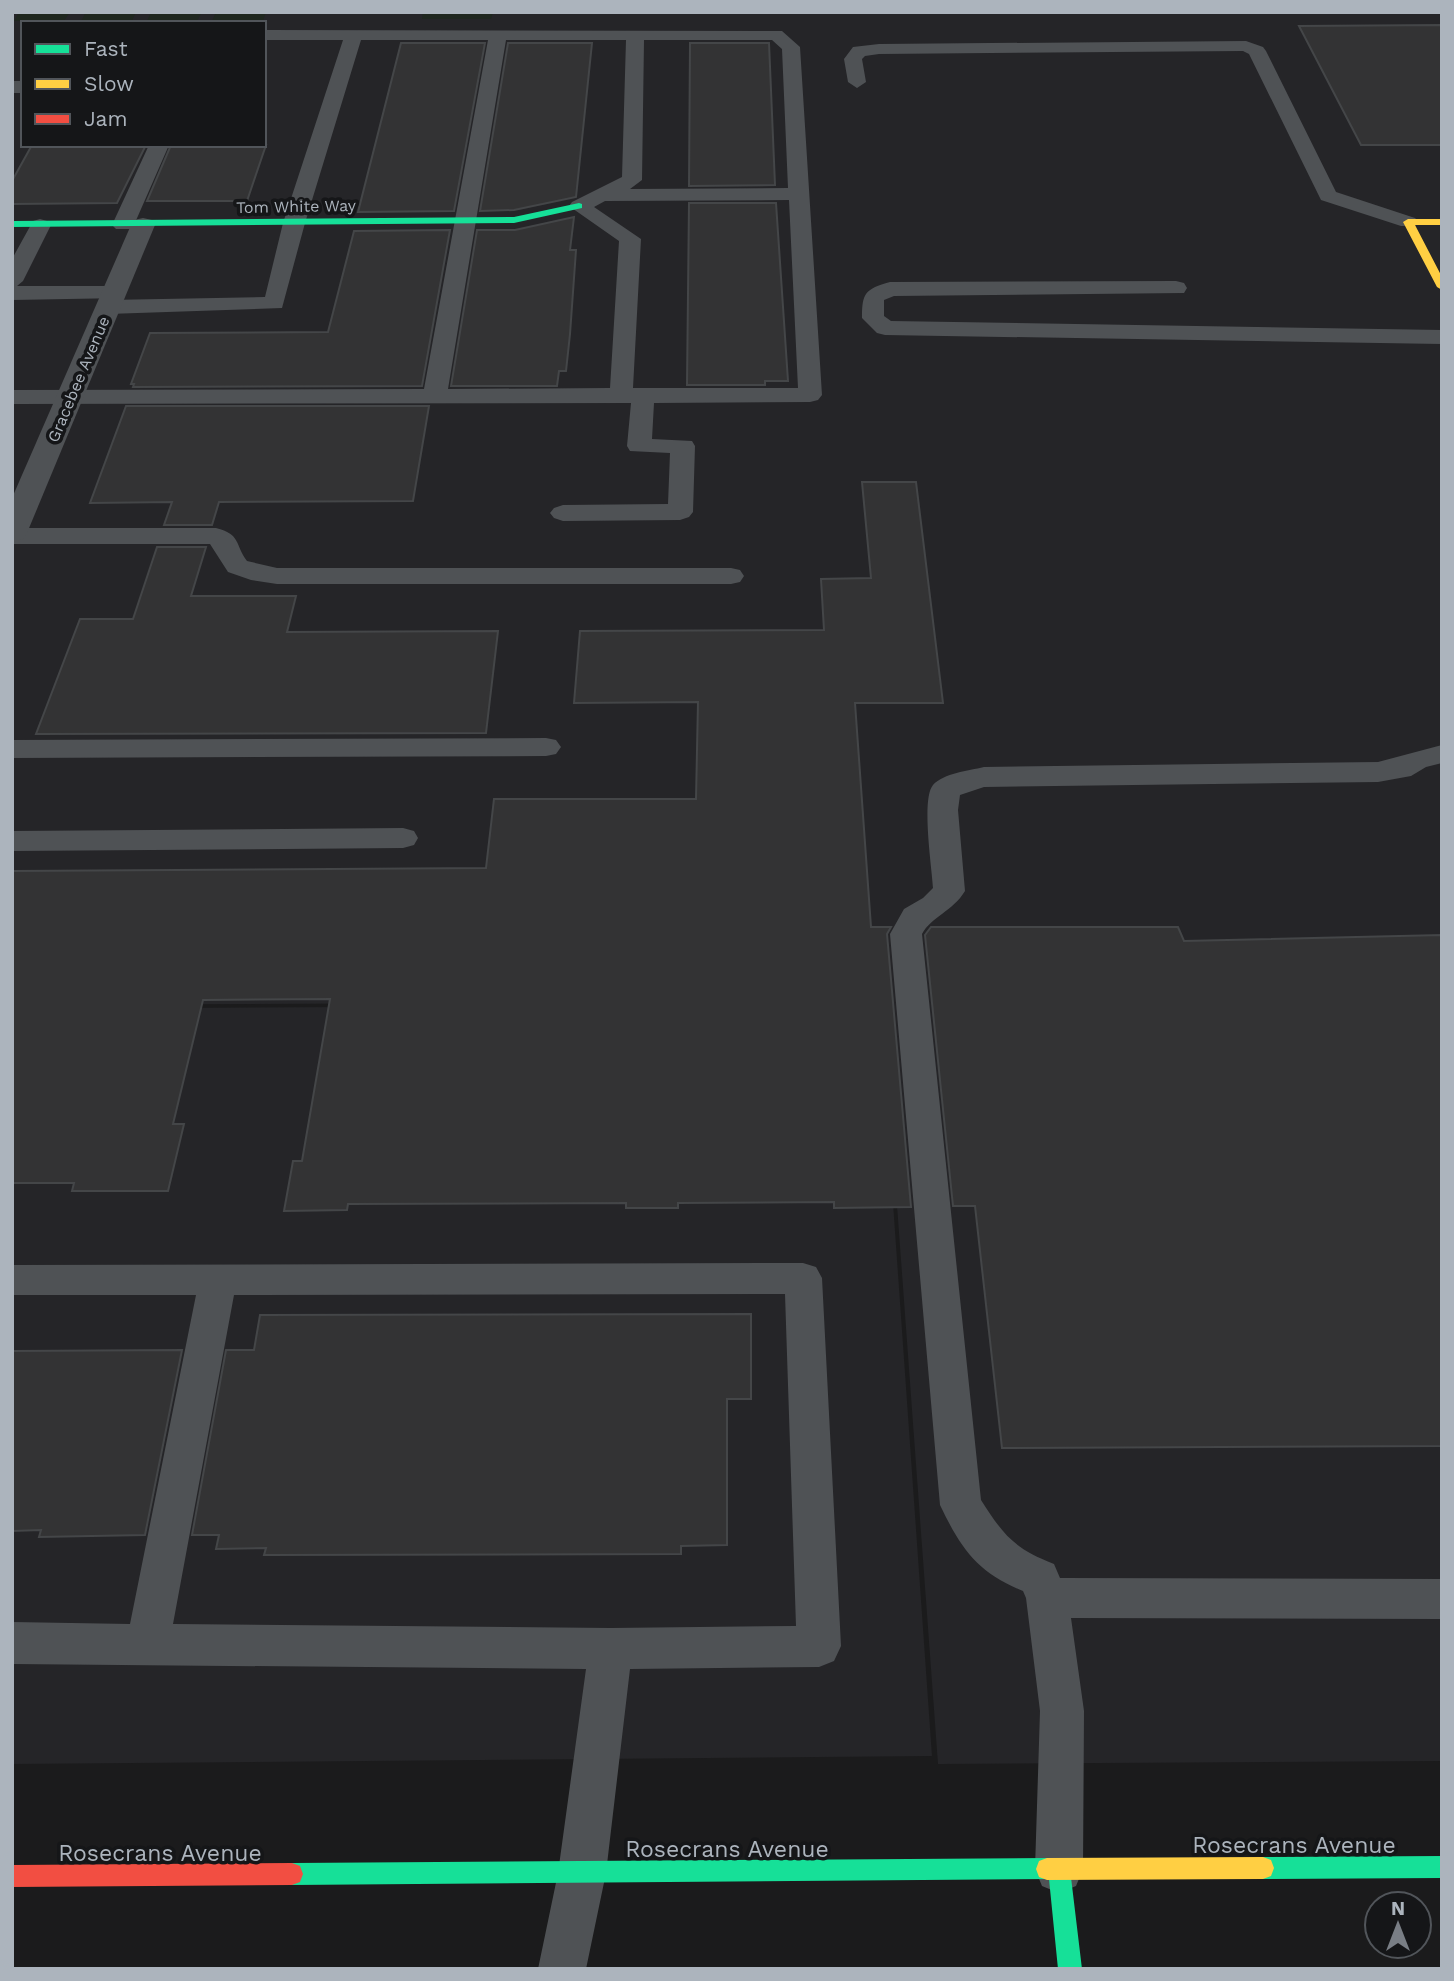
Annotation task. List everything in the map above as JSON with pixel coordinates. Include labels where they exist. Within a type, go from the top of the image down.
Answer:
[{"type":"street","name":"Tom White Way","points":[[12,225],[514,220],[579,206]]},
{"type":"street","points":[[1442,222],[1408,222],[1442,287]]},
{"type":"street","name":"Gracebee Avenue","points":[[12,535],[111,300],[133,225]]},
{"type":"street","name":"Rosecrans Avenue","points":[[12,1877],[1442,1867]]},
{"type":"street","points":[[1059,1869],[1070,1969]]},
{"type":"lane","points":[[12,397],[810,395],[790,47],[776,35],[266,35]]},
{"type":"lane","points":[[12,293],[111,300],[274,303],[294,223],[354,35]]},
{"type":"lane","points":[[435,396],[498,35]]},
{"type":"lane","points":[[579,206],[632,180],[635,35]]},
{"type":"lane","points":[[858,82],[853,59],[859,51],[879,48],[1247,46],[1257,51],[1328,196],[1408,222]]},
{"type":"lane","points":[[133,225],[158,147]]},
{"type":"lane","points":[[602,195],[798,194]]},
{"type":"lane","points":[[563,513],[680,512],[683,446],[639,446],[632,396],[630,239],[579,206]]},
{"type":"lane","points":[[12,281],[40,225]]},
{"type":"lane","points":[[1176,288],[890,289],[873,297],[873,318],[885,328],[1442,337]]},
{"type":"lane","points":[[12,535],[216,536],[226,544],[228,557],[234,566],[247,572],[277,576],[732,576]]},
{"type":"lane","points":[[12,749],[547,747]]},
{"type":"lane","points":[[1059,1869],[1062,1711],[1047,1598],[1039,1578],[1010,1566],[986,1544],[961,1505],[906,934],[915,917],[934,906],[949,891],[943,810],[945,790],[961,782],[984,777],[1378,772],[1401,768],[1417,759],[1442,754]]},
{"type":"lane","points":[[12,841],[403,838]]},
{"type":"lane","points":[[12,1280],[803,1278],[819,1646],[611,1649],[12,1643]]},
{"type":"lane","points":[[147,1645],[218,1280]]},
{"type":"lane","points":[[1047,1598],[1442,1599]]},
{"type":"lane","points":[[562,1969],[582,1873],[611,1649]]},
{"type":"shaded area","points":[[12,12],[1442,12],[1442,1761],[938,1764],[882,1001],[12,1005]]},
{"type":"shaded area","points":[[19,12],[70,12],[64,21],[14,21]]},
{"type":"shaded area","points":[[86,12],[136,12],[132,21],[81,21]]},
{"type":"shaded area","points":[[151,12],[202,12],[197,21],[147,21]]},
{"type":"shaded area","points":[[216,12],[266,12],[263,21],[212,21]]},
{"type":"shaded area","points":[[423,12],[493,12],[491,19],[422,19]]},
{"type":"shaded area","points":[[879,1004],[932,1756],[12,1764],[12,1009]]},
{"type":"building","points":[[1442,25],[1442,145],[1361,145],[1299,26]]},
{"type":"building","points":[[401,43],[485,43],[454,211],[358,212]]},
{"type":"building","points":[[508,43],[592,43],[576,197],[514,210],[480,211]]},
{"type":"building","points":[[690,43],[769,43],[775,185],[689,186]]},
{"type":"building","points":[[31,147],[145,147],[117,203],[12,204],[12,181]]},
{"type":"building","points":[[170,147],[265,147],[247,201],[147,201]]},
{"type":"building","points":[[689,203],[776,203],[788,381],[765,381],[765,385],[687,385]]},
{"type":"building","points":[[574,217],[570,250],[576,250],[570,334],[566,371],[559,371],[557,386],[451,386],[477,230],[515,230]]},
{"type":"building","points":[[450,230],[422,386],[133,387],[134,384],[131,384],[150,333],[328,332],[354,231]]},
{"type":"building","points":[[126,406],[429,406],[413,501],[219,502],[212,525],[164,525],[172,502],[90,503]]},
{"type":"building","points":[[862,482],[916,482],[943,703],[855,703],[871,927],[891,927],[887,934],[911,1207],[834,1208],[834,1202],[678,1203],[678,1208],[626,1208],[626,1203],[348,1204],[347,1210],[284,1211],[293,1161],[302,1161],[330,999],[203,1000],[173,1124],[184,1124],[168,1191],[72,1191],[74,1183],[12,1183],[12,871],[486,868],[494,799],[696,799],[698,702],[574,703],[580,631],[824,630],[821,579],[871,578]]},
{"type":"building","points":[[157,547],[206,547],[191,596],[296,596],[287,632],[498,631],[486,733],[36,734],[80,619],[133,619]]},
{"type":"building","points":[[931,927],[1178,927],[1184,941],[1442,935],[1442,1446],[1002,1448],[975,1206],[953,1206],[925,935]]},
{"type":"building","points":[[751,1314],[751,1399],[727,1399],[727,1545],[681,1546],[681,1554],[264,1555],[266,1548],[216,1549],[219,1535],[192,1535],[226,1350],[254,1350],[260,1315]]},
{"type":"building","points":[[182,1350],[145,1535],[39,1537],[41,1530],[12,1531],[12,1351]]},
{"type":"traffic: fast","points":[[12,224],[514,220],[579,206]]},
{"type":"traffic: fast","points":[[1263,1868],[1442,1867]]},
{"type":"traffic: fast","points":[[292,1874],[1047,1869]]},
{"type":"traffic: fast","points":[[1059,1869],[1070,1969]]},
{"type":"traffic: slow","points":[[1442,222],[1408,222],[1442,287]]},
{"type":"traffic: slow","points":[[1047,1869],[1263,1868]]},
{"type":"traffic: jam","points":[[12,1876],[292,1874]]}]
